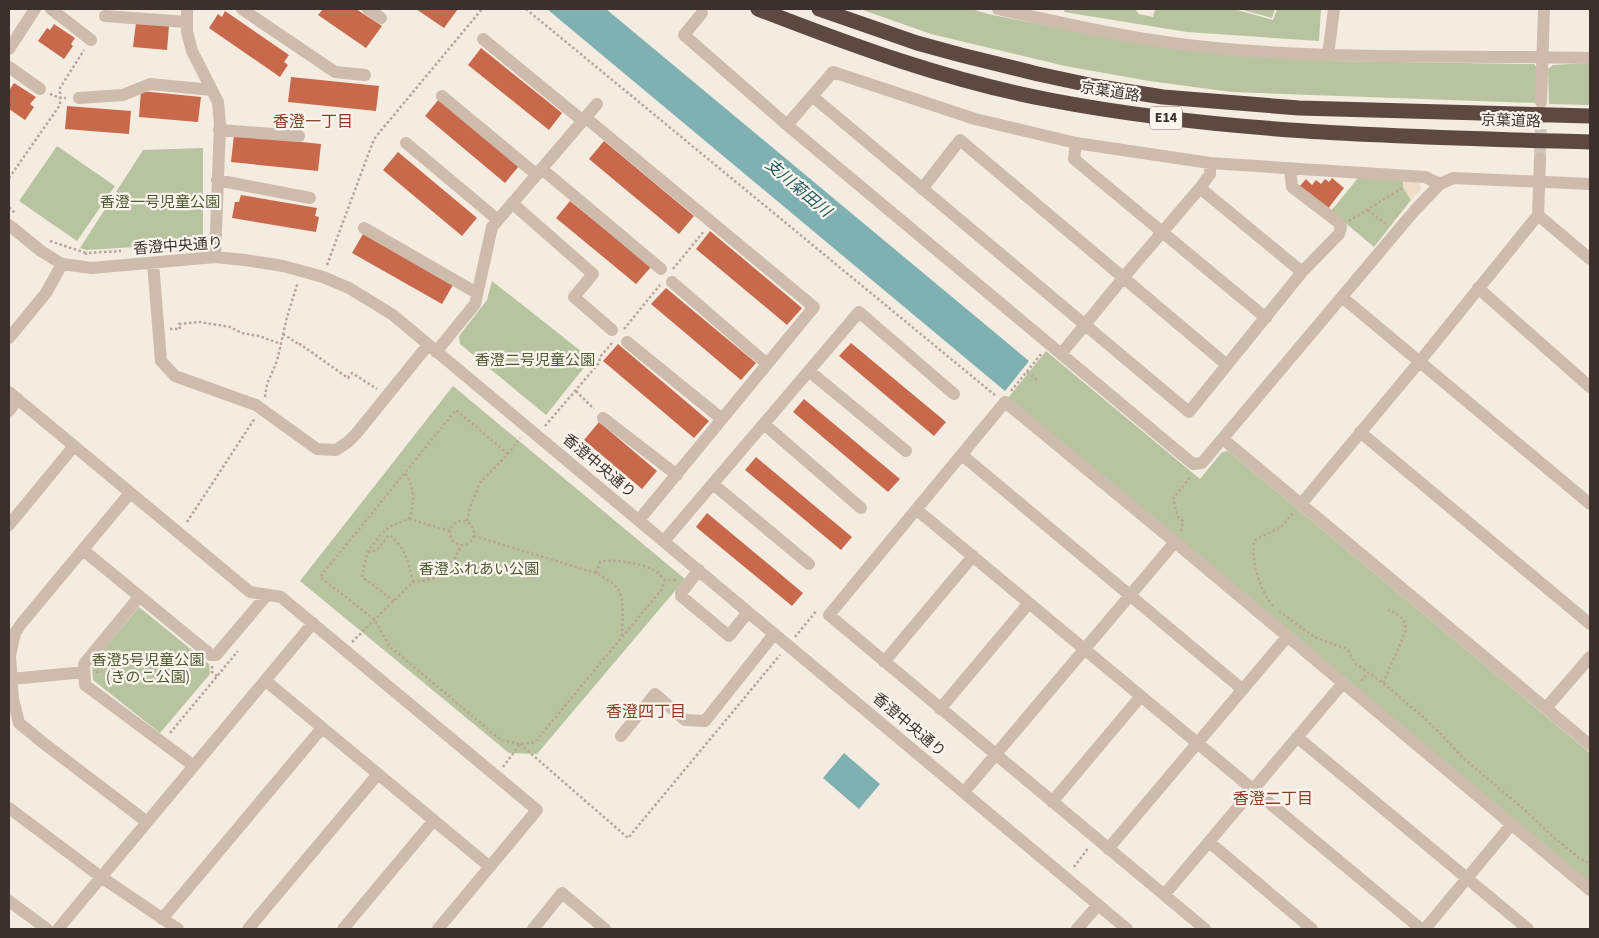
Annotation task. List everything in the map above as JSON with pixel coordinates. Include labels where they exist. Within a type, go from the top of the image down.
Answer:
[{"type":"highway","name":"京葉道路","points":[[758,9],[859,48],[934,72],[1049,100],[1102,109],[1189,121],[1260,128],[1590,142]]},
{"type":"highway","name":"京葉道路","points":[[818,9],[908,40],[961,55],[1066,80],[1163,97],[1299,108],[1590,116]]},
{"type":"street","points":[[9,48],[35,9]]},
{"type":"street","points":[[52,9],[90,40]]},
{"type":"street","points":[[187,9],[187,32],[192,51],[218,102],[219,130],[215,257]]},
{"type":"street","points":[[242,9],[335,72],[365,74]]},
{"type":"street","points":[[368,9],[381,18]]},
{"type":"street","points":[[998,9],[1054,15],[1101,32],[1215,48],[1328,55],[1590,58]]},
{"type":"street","points":[[1328,55],[1334,9]]},
{"type":"street","points":[[1541,102],[1544,9]]},
{"type":"street","points":[[702,13],[684,35],[787,125],[1193,464],[1202,463],[1415,210],[1440,184],[1453,178],[1590,184]]},
{"type":"street","points":[[105,16],[187,22]]},
{"type":"street","points":[[484,39],[712,222],[814,307],[639,520]]},
{"type":"street","points":[[9,66],[40,89]]},
{"type":"street","points":[[787,125],[833,72],[976,118],[1076,143],[1210,164],[1424,177],[1440,184]]},
{"type":"street","points":[[80,98],[123,95],[150,84],[212,90]]},
{"type":"street","points":[[442,96],[539,172],[666,276],[767,364]]},
{"type":"street","points":[[812,96],[1188,412],[1302,272],[1339,234],[1341,227],[1338,222],[1292,187],[1290,169]]},
{"type":"street","points":[[154,263],[161,361],[175,376],[256,405],[317,449],[336,450],[348,442],[387,396],[475,304],[492,227],[597,104]]},
{"type":"street","points":[[219,130],[299,136]]},
{"type":"street","points":[[922,189],[960,140],[1227,365]]},
{"type":"street","points":[[406,143],[498,220]]},
{"type":"street","points":[[1076,143],[1074,160],[1266,318]]},
{"type":"street","points":[[1301,504],[1420,362],[1538,215],[1540,159]]},
{"type":"street","points":[[1061,354],[1200,188],[1210,174],[1210,164]]},
{"type":"street","points":[[217,180],[310,198]]},
{"type":"street","points":[[1200,188],[1302,272]]},
{"type":"street","points":[[512,203],[594,274],[574,297],[617,337],[722,419]]},
{"type":"street","points":[[1538,215],[1590,259]]},
{"type":"street","name":"香澄中央通り","points":[[9,225],[41,251],[62,264],[92,268],[215,257],[283,266],[323,277],[349,288],[393,316],[432,348],[1128,929]]},
{"type":"street","points":[[364,228],[477,293]]},
{"type":"street","points":[[9,338],[46,294],[62,264]]},
{"type":"street","points":[[1478,288],[1590,387]]},
{"type":"street","points":[[1342,297],[1590,504]]},
{"type":"street","points":[[664,541],[859,312],[954,394]]},
{"type":"street","points":[[809,371],[906,451]]},
{"type":"street","points":[[9,411],[14,396],[250,592],[281,597],[538,810],[438,929]]},
{"type":"street","points":[[1205,929],[828,615],[917,510],[1004,402],[1175,542],[1590,890]]},
{"type":"street","points":[[602,418],[677,475]]},
{"type":"street","points":[[764,424],[861,508]]},
{"type":"street","points":[[1360,432],[1590,624]]},
{"type":"street","points":[[1223,439],[1590,745]]},
{"type":"street","points":[[9,525],[74,446]]},
{"type":"street","points":[[962,455],[1242,689]]},
{"type":"street","points":[[713,484],[809,564]]},
{"type":"street","points":[[130,493],[15,633],[10,656],[11,699],[19,723],[146,822]]},
{"type":"street","points":[[917,510],[1421,929]]},
{"type":"street","points":[[964,792],[1175,542]]},
{"type":"street","points":[[83,550],[210,655],[216,655],[267,595]]},
{"type":"street","points":[[884,662],[973,556]]},
{"type":"street","points":[[699,570],[681,593],[681,596],[729,636],[748,612]]},
{"type":"street","points":[[139,597],[84,664],[85,685],[194,766]]},
{"type":"street","points":[[940,708],[1029,603]]},
{"type":"street","points":[[58,929],[313,623]]},
{"type":"street","points":[[621,736],[655,694],[685,720],[705,721],[774,634]]},
{"type":"street","points":[[1108,849],[1287,637]]},
{"type":"street","points":[[1546,708],[1590,657]]},
{"type":"street","points":[[11,679],[84,672]]},
{"type":"street","points":[[266,681],[490,867]]},
{"type":"street","points":[[1164,895],[1343,683]]},
{"type":"street","points":[[1052,802],[1141,696]]},
{"type":"street","points":[[162,919],[322,728]]},
{"type":"street","points":[[1297,737],[1528,929]]},
{"type":"street","points":[[248,929],[378,774]]},
{"type":"street","points":[[9,808],[101,877],[178,929]]},
{"type":"street","points":[[343,929],[434,820]]},
{"type":"street","points":[[1425,929],[1511,825]]},
{"type":"street","points":[[1209,842],[1312,929]]},
{"type":"street","points":[[533,929],[562,894],[605,929]]},
{"type":"street","points":[[9,900],[47,929]]},
{"type":"street","points":[[1077,929],[1098,905]]},
{"type":"path","points":[[326,269],[374,139],[482,9]]},
{"type":"path","points":[[526,9],[1004,402],[1049,344]]},
{"type":"path","points":[[9,178],[60,105],[60,88],[90,40]]},
{"type":"path","points":[[40,89],[60,98],[80,98]]},
{"type":"path","points":[[1341,227],[1403,187]]},
{"type":"path","points":[[9,207],[22,218]]},
{"type":"path","points":[[1368,210],[1386,225]]},
{"type":"path","points":[[544,426],[599,364],[600,357],[712,222]]},
{"type":"path","points":[[48,240],[86,253]]},
{"type":"path","points":[[264,403],[267,384],[272,374],[298,282]]},
{"type":"path","points":[[158,330],[180,329],[180,324],[200,322],[230,327],[242,333],[259,336],[281,344]]},
{"type":"path","points":[[282,334],[300,344],[348,378],[352,373],[387,396]]},
{"type":"path","points":[[1027,372],[1038,381]]},
{"type":"path","points":[[576,391],[602,418]]},
{"type":"path","points":[[508,454],[456,410],[320,577],[374,619],[389,646],[501,740],[520,744],[535,742],[662,589],[665,580]]},
{"type":"path","points":[[187,522],[257,415]]},
{"type":"path","points":[[467,521],[470,507],[480,483],[508,454],[520,438]]},
{"type":"path","points":[[405,473],[412,484],[414,495],[410,520]]},
{"type":"path","points":[[1175,542],[1182,531],[1183,521],[1178,517],[1173,499],[1192,473]]},
{"type":"path","points":[[1301,504],[1282,527],[1254,540],[1252,546],[1262,591],[1272,605],[1297,626],[1322,641],[1347,649],[1356,664],[1383,683],[1442,735],[1462,757],[1525,810],[1552,836],[1590,864]]},
{"type":"path","points":[[394,601],[362,577],[367,553],[391,526],[410,520],[450,530]]},
{"type":"path","points":[[467,521],[472,526],[474,536],[469,543],[461,545],[454,541],[450,530],[456,522],[467,521]]},
{"type":"path","points":[[367,553],[377,550],[389,535],[397,540],[409,562],[412,582]]},
{"type":"path","points":[[474,536],[596,573],[606,579],[618,589],[621,596],[622,638]]},
{"type":"path","points":[[345,650],[412,582],[435,578],[454,560],[461,545]]},
{"type":"path","points":[[596,573],[600,562],[605,560],[619,561],[647,567],[656,571],[665,580],[678,580]]},
{"type":"path","points":[[1383,683],[1405,633],[1406,626],[1404,619],[1388,610]]},
{"type":"path","points":[[163,742],[240,648]]},
{"type":"path","points":[[520,744],[628,838],[782,652]]},
{"type":"path","points":[[497,776],[520,744]]},
{"type":"path","points":[[1074,867],[1096,838]]},
{"type":"green space","points":[[860,9],[971,9],[1108,38],[1332,61],[1534,64],[1537,68],[1536,103],[1232,92],[1149,81],[1065,66],[931,34]]},
{"type":"green space","points":[[1065,9],[1135,9],[1139,14],[1153,17],[1155,9],[1234,9],[1273,20],[1277,9],[1321,9],[1319,41],[1187,32],[1064,12]]},
{"type":"green space","points":[[1239,9],[1275,9],[1272,18]]},
{"type":"green space","points":[[1590,63],[1590,105],[1549,104],[1548,69],[1553,65]]},
{"type":"green space","points":[[57,146],[115,186],[77,241],[19,201]]},
{"type":"green space","name":"香澄一号児童公園","points":[[203,148],[203,243],[86,250],[80,248],[143,150]]},
{"type":"green space","points":[[1358,178],[1403,179],[1403,187],[1411,200],[1374,247],[1331,211]]},
{"type":"green space","name":"香澄二号児童公園","points":[[492,281],[591,359],[546,415],[460,344],[459,336],[487,300]]},
{"type":"green space","points":[[1046,351],[1200,479],[1222,452],[1228,451],[1590,753],[1590,884],[1008,398]]},
{"type":"green space","name":"香澄ふれあい公園","points":[[453,386],[685,579],[537,754],[509,753],[300,581]]},
{"type":"green space","name":"香澄5号児童公園 (きのこ公園)","points":[[139,607],[209,664],[210,674],[160,733],[93,680],[92,663]]},
{"type":"shaded area","points":[[1403,179],[1418,180],[1422,189],[1411,200],[1403,187]]},
{"type":"water","name":"支川菊田川","points":[[547,9],[606,9],[1029,361],[1005,391]]},
{"type":"water","points":[[844,753],[880,784],[859,809],[823,778]]},
{"type":"building","points":[[323,9],[356,9],[382,26],[366,48],[318,15]]},
{"type":"building","points":[[416,9],[458,9],[444,28]]},
{"type":"building","points":[[225,11],[289,55],[284,62],[288,65],[280,77],[209,28],[218,14],[222,17]]},
{"type":"building","points":[[136,23],[169,26],[167,50],[133,47]]},
{"type":"building","points":[[54,24],[75,38],[71,44],[73,46],[64,59],[38,41],[47,28],[50,30]]},
{"type":"building","points":[[481,48],[562,113],[549,130],[468,65]]},
{"type":"building","points":[[291,77],[379,86],[376,111],[288,102]]},
{"type":"building","points":[[14,83],[36,97],[30,104],[34,107],[25,120],[9,109],[9,88]]},
{"type":"building","points":[[141,91],[201,97],[198,122],[139,117]]},
{"type":"building","points":[[439,99],[519,166],[505,183],[425,116]]},
{"type":"building","points":[[67,106],[131,111],[129,134],[65,129]]},
{"type":"building","points":[[234,135],[321,144],[318,171],[231,162]]},
{"type":"building","points":[[604,141],[694,216],[679,234],[589,159]]},
{"type":"building","points":[[398,152],[477,218],[462,236],[383,170]]},
{"type":"building","points":[[1332,178],[1344,188],[1327,210],[1299,187],[1306,179],[1312,185],[1316,180],[1321,184],[1325,179],[1329,182]]},
{"type":"building","points":[[241,195],[317,208],[315,216],[319,217],[316,232],[232,218],[235,202],[239,202]]},
{"type":"building","points":[[570,201],[651,267],[636,284],[556,218]]},
{"type":"building","points":[[710,231],[802,308],[787,325],[696,249]]},
{"type":"building","points":[[363,234],[453,285],[442,304],[352,253]]},
{"type":"building","points":[[666,288],[756,363],[741,380],[651,304]]},
{"type":"building","points":[[851,343],[946,422],[934,436],[839,356]]},
{"type":"building","points":[[618,344],[709,421],[694,438],[603,361]]},
{"type":"building","points":[[804,399],[900,479],[888,492],[793,412]]},
{"type":"building","points":[[599,422],[657,471],[642,489],[584,440]]},
{"type":"building","points":[[756,457],[852,537],[841,550],[745,470]]},
{"type":"building","points":[[707,513],[803,593],[792,606],[696,527]]},
{"type":"tunnel","points":[[1540,159],[1541,107]]},
{"type":"district","name":"香澄一丁目","points":[[313,122]]},
{"type":"district","name":"香澄四丁目","points":[[646,712]]},
{"type":"district","name":"香澄二丁目","points":[[1273,799]]}]
